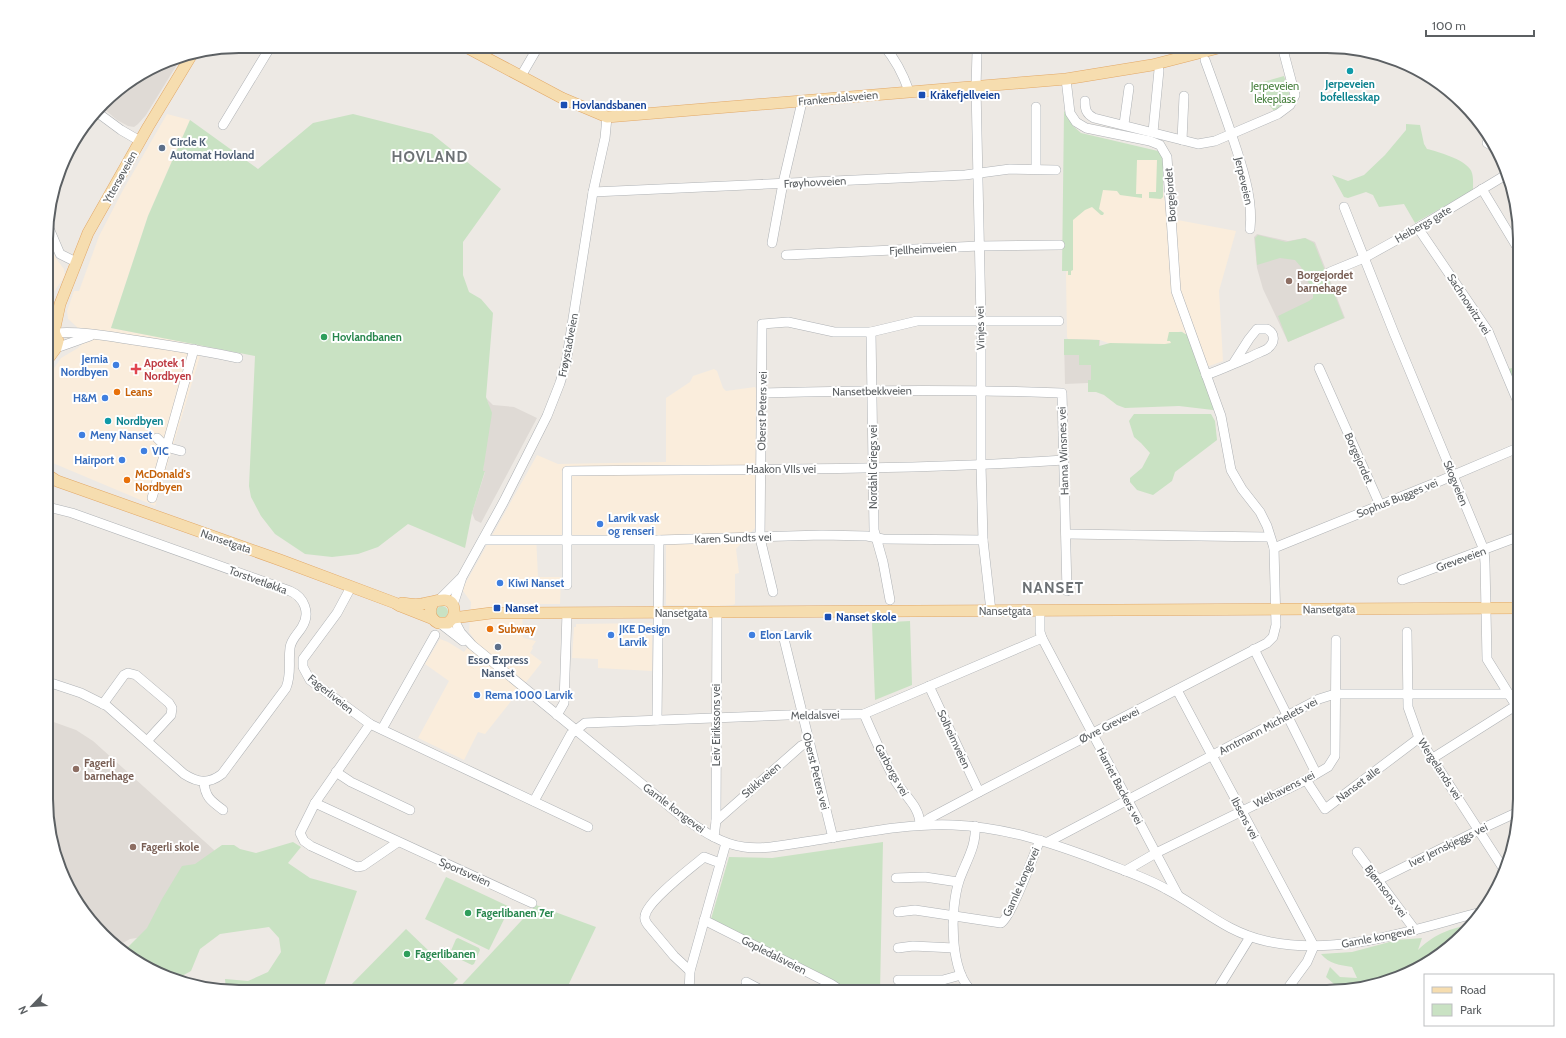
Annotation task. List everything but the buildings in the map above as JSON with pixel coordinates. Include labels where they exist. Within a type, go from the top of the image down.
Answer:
[{"type":"main road","name":"Frankendalsveien","points":[[477,53],[569,101],[607,117],[1066,79],[1152,65],[1198,53]]},
{"type":"main road","name":"Yttersøveien","points":[[53,324],[88,233],[140,140],[189,60]]},
{"type":"main road","points":[[53,333],[58,340],[53,349]]},
{"type":"main road","name":"Nansetgata","points":[[53,480],[280,560],[395,603],[437,622]]},
{"type":"main road","points":[[437,601],[448,601],[453,605],[455,614],[448,623],[437,622],[430,612],[431,607],[437,601]]},
{"type":"main road","name":"Nansetgata","points":[[395,603],[419,604],[437,601]]},
{"type":"main road","name":"Nansetgata","points":[[453,605],[491,613]]},
{"type":"main road","name":"Nansetgata","points":[[453,618],[491,613],[1513,608]]},
{"type":"street","points":[[223,125],[267,53]]},
{"type":"street","points":[[521,76],[534,53]]},
{"type":"street","points":[[890,53],[902,71],[909,91]]},
{"type":"street","name":"Vinjes vei","points":[[977,53],[976,87],[981,320],[981,465],[983,540],[991,611]]},
{"type":"street","name":"Jerpeveien","points":[[1198,53],[1231,134],[1246,179],[1252,216],[1250,229]]},
{"type":"street","points":[[1085,101],[1085,109],[1090,116],[1198,144],[1215,141],[1278,114],[1292,102],[1295,95],[1284,53]]},
{"type":"street","points":[[1152,132],[1159,70]]},
{"type":"street","name":"Borgejordet","points":[[1066,79],[1070,113],[1076,122],[1086,128],[1150,141],[1160,145],[1167,157],[1176,291],[1221,416],[1231,470],[1239,484],[1260,512],[1267,526],[1274,548],[1276,610]]},
{"type":"street","points":[[1124,124],[1129,88]]},
{"type":"street","points":[[1182,140],[1184,96]]},
{"type":"street","points":[[772,243],[783,184],[802,102]]},
{"type":"street","points":[[1036,107],[1036,169]]},
{"type":"street","points":[[101,114],[121,130],[140,140]]},
{"type":"street","name":"Frøystadveien","points":[[453,605],[462,576],[483,540],[547,416],[560,383],[566,363],[593,192],[605,138],[607,117]]},
{"type":"street","name":"Frøyhovveien","points":[[593,192],[783,184],[978,173],[1002,170],[1056,170]]},
{"type":"street","name":"Heibergs gate","points":[[1364,258],[1418,228],[1502,177]]},
{"type":"street","points":[[1482,189],[1513,240]]},
{"type":"street","name":"Skogveien","points":[[1344,207],[1484,550],[1486,563],[1487,658],[1513,700]]},
{"type":"street","name":"Sachnowitz vei","points":[[1418,228],[1488,331],[1513,391]]},
{"type":"street","points":[[53,238],[60,254],[76,262]]},
{"type":"street","name":"Fjellheimveien","points":[[786,255],[979,246],[1060,245]]},
{"type":"street","points":[[1330,272],[1364,258]]},
{"type":"street","points":[[871,332],[917,321],[1060,321]]},
{"type":"street","name":"Oberst Peters vei","points":[[773,592],[760,538],[762,324],[788,322],[834,332],[871,332]]},
{"type":"street","points":[[1206,375],[1234,364],[1266,350],[1273,343],[1273,333],[1268,328],[1257,329],[1234,364]]},
{"type":"street","points":[[53,330],[97,334],[194,349],[238,358]]},
{"type":"street","name":"Nordahl Griegs vei","points":[[871,332],[874,530],[883,562],[890,600]]},
{"type":"street","points":[[53,352],[97,334]]},
{"type":"street","points":[[152,498],[194,349]]},
{"type":"street","name":"Borgejordet","points":[[1319,368],[1380,505]]},
{"type":"street","name":"Nansetbekkveien","points":[[762,393],[873,390],[981,390]]},
{"type":"street","name":"Hanna Winsnes vei","points":[[981,390],[1062,392],[1067,591]]},
{"type":"street","points":[[157,438],[166,447],[181,452]]},
{"type":"street","name":"Sophus Bugges vei","points":[[1274,548],[1513,450]]},
{"type":"street","name":"Haakon VIIs vei","points":[[566,540],[567,470],[761,468],[872,469],[1064,460]]},
{"type":"street","name":"Torstvetløkka","points":[[53,508],[72,513],[290,591],[303,601],[306,609],[306,617],[303,627],[294,637],[290,647],[290,672],[286,688],[222,774],[215,779],[204,782]]},
{"type":"street","points":[[1066,534],[1267,537]]},
{"type":"street","name":"Karen Sundts vei","points":[[483,540],[659,540],[822,535],[867,536],[883,539],[983,540]]},
{"type":"street","name":"Greveveien","points":[[1402,580],[1513,539]]},
{"type":"street","points":[[566,540],[567,585]]},
{"type":"street","points":[[657,720],[659,540]]},
{"type":"street","name":"Frøystadveien","points":[[437,601],[462,576]]},
{"type":"street","name":"Fagerliveien","points":[[351,587],[337,613],[304,659],[303,667],[310,680],[370,724],[588,827]]},
{"type":"street","name":"Øvre Grevevei","points":[[920,825],[978,792],[1267,643],[1273,637],[1275,632],[1276,610]]},
{"type":"street","name":"Harriet Backers vei","points":[[1040,611],[1040,632],[1042,638],[1178,895]]},
{"type":"street","points":[[557,715],[564,703],[567,613]]},
{"type":"street","name":"Leiv Eirikssons vei","points":[[714,838],[716,821],[717,613]]},
{"type":"street","name":"Gamle kongevei","points":[[453,618],[461,633],[472,645],[575,730],[680,816],[714,838],[726,843],[744,847],[760,848],[920,825],[942,824],[997,829],[1044,841],[1157,884],[1178,895],[1220,924],[1250,936],[1277,943],[1314,946],[1357,943],[1415,930],[1472,914]]},
{"type":"street","name":"Gamle kongevei","points":[[437,622],[465,642],[472,645]]},
{"type":"street","name":"Wergelands vei","points":[[1407,632],[1407,695],[1410,715],[1419,738],[1501,865]]},
{"type":"street","points":[[382,729],[435,634]]},
{"type":"street","name":"Oberst Peters vei","points":[[783,635],[832,838]]},
{"type":"street","name":"Meldalsvei","points":[[575,730],[585,723],[864,714],[1042,638]]},
{"type":"street","name":"Welhavens vei","points":[[1125,871],[1156,853],[1306,780],[1328,767],[1335,756],[1336,640]]},
{"type":"street","points":[[1254,649],[1316,773]]},
{"type":"street","points":[[103,704],[124,675],[128,673],[136,675],[169,702],[172,708],[171,715],[147,741]]},
{"type":"street","points":[[53,684],[80,693],[103,704],[184,774],[192,780],[204,782],[207,796],[223,810]]},
{"type":"street","name":"Solheimveien","points":[[929,686],[978,792]]},
{"type":"street","name":"Ibsens vei","points":[[1177,690],[1314,946]]},
{"type":"street","name":"Amtmann Michelets vei","points":[[1044,841],[1127,800],[1319,699],[1335,694],[1509,694]]},
{"type":"street","points":[[1433,758],[1513,710]]},
{"type":"street","name":"Garborgs vei","points":[[864,714],[897,783],[916,810],[920,818],[920,825]]},
{"type":"street","points":[[370,724],[315,803],[300,833],[304,841],[311,846],[357,867],[363,866],[398,842]]},
{"type":"street","points":[[534,801],[571,734],[575,730]]},
{"type":"street","name":"Nanset alle","points":[[1306,780],[1325,809],[1419,738]]},
{"type":"street","name":"Stikkveien","points":[[716,821],[801,746],[809,742]]},
{"type":"street","points":[[336,772],[358,785],[410,810]]},
{"type":"street","name":"Sportsveien","points":[[315,803],[532,903]]},
{"type":"street","name":"Iver Jernskjeggs vei","points":[[1378,880],[1512,815]]},
{"type":"street","points":[[967,985],[961,975],[954,948],[954,903],[958,882],[973,846],[976,832],[975,826]]},
{"type":"street","name":"Gamle kongevei","points":[[954,915],[1001,923],[1004,921],[1044,841]]},
{"type":"street","points":[[689,985],[690,971],[726,843]]},
{"type":"street","name":"Bjørnsons vei","points":[[1357,852],[1415,930]]},
{"type":"street","points":[[690,971],[674,956],[648,925],[645,920],[645,915],[654,900],[704,857],[720,863]]},
{"type":"street","points":[[896,878],[925,877],[958,882]]},
{"type":"street","points":[[898,912],[915,910],[954,915]]},
{"type":"street","name":"Gopledalsveien","points":[[704,920],[832,985]]},
{"type":"street","points":[[1220,985],[1250,936]]},
{"type":"street","points":[[898,948],[912,946],[954,948]]},
{"type":"street","points":[[1290,985],[1307,962],[1314,946]]},
{"type":"street","points":[[898,980],[944,980],[961,975]]},
{"type":"street","points":[[746,982],[752,985]]},
{"type":"shaded area","points":[[178,64],[146,115],[138,124],[134,127],[128,126],[117,120],[106,110],[116,99],[146,78]]},
{"type":"shaded area","points":[[167,114],[190,120],[148,216],[111,328],[203,346],[155,506],[53,463],[53,370],[61,358],[82,344],[77,327],[68,319],[67,311],[74,291],[79,291],[99,236],[123,190]]},
{"type":"shaded area","points":[[1157,158],[1159,162],[1167,218],[1236,231],[1219,291],[1223,361],[1201,369],[1187,335],[1181,331],[1172,335],[1172,344],[1169,346],[1113,345],[1100,340],[1068,339],[1067,337],[1066,274],[1070,253],[1071,210],[1135,159]]},
{"type":"shaded area","points":[[1257,234],[1288,241],[1305,238],[1315,242],[1345,318],[1288,342],[1263,289],[1257,268],[1254,237]]},
{"type":"shaded area","points":[[53,252],[64,269],[65,276],[53,293]]},
{"type":"shaded area","points":[[1064,339],[1100,340],[1096,392],[1088,392],[1088,383],[1065,384]]},
{"type":"shaded area","points":[[714,369],[717,371],[723,388],[726,391],[755,387],[756,389],[755,528],[736,549],[739,573],[735,574],[735,604],[716,606],[666,605],[666,535],[536,535],[538,577],[561,577],[560,604],[522,604],[523,638],[536,641],[530,653],[542,662],[485,734],[478,732],[464,760],[418,738],[449,681],[425,664],[440,639],[464,652],[474,639],[469,632],[471,602],[463,591],[464,586],[537,455],[558,464],[666,462],[666,398],[690,382],[693,376]]},
{"type":"shaded area","points":[[486,398],[493,405],[514,407],[537,418],[481,523],[475,520],[472,513],[485,472],[483,471],[489,405]]},
{"type":"shaded area","points":[[652,623],[652,671],[598,668],[598,659],[572,658],[574,627],[576,627],[576,624]]},
{"type":"shaded area","name":"Fagerli skole","points":[[53,722],[76,730],[93,741],[214,850],[220,863],[149,936],[130,939],[122,943],[99,922],[78,892],[63,859],[59,847],[53,811]]},
{"type":"green space","name":"Jerpeveien lekeplass","points":[[1284,76],[1289,97],[1288,100],[1275,112],[1252,85]]},
{"type":"green space","points":[[1066,110],[1073,126],[1081,133],[1158,151],[1163,157],[1163,197],[1161,199],[1149,198],[1149,192],[1156,192],[1157,160],[1137,160],[1136,194],[1142,194],[1142,198],[1120,195],[1117,191],[1103,190],[1099,209],[1104,213],[1103,215],[1092,207],[1085,210],[1073,220],[1073,270],[1071,271],[1071,275],[1068,275],[1068,271],[1062,271],[1064,112]]},
{"type":"green space","name":"Hovlandbanen","points":[[353,114],[432,134],[501,189],[463,242],[463,275],[469,292],[481,299],[493,313],[486,397],[492,413],[483,471],[485,471],[472,513],[465,548],[408,524],[378,547],[358,554],[332,557],[305,554],[275,534],[261,516],[251,497],[249,486],[255,356],[111,328],[148,216],[190,120],[258,169],[313,123]]},
{"type":"green space","points":[[1406,124],[1420,125],[1424,144],[1427,149],[1450,156],[1467,165],[1473,179],[1473,190],[1415,223],[1404,204],[1379,207],[1373,195],[1366,192],[1348,198],[1344,197],[1332,175],[1348,181],[1364,175],[1385,155],[1406,130]]},
{"type":"green space","points":[[1258,235],[1286,242],[1305,238],[1314,243],[1344,318],[1288,342],[1278,316],[1309,301],[1313,298],[1313,292],[1301,267],[1295,260],[1280,258],[1257,265],[1255,238]]},
{"type":"green space","points":[[1169,332],[1182,332],[1187,335],[1214,408],[1213,410],[1179,406],[1125,408],[1117,405],[1104,395],[1096,392],[1088,392],[1088,380],[1091,380],[1091,365],[1079,365],[1079,355],[1064,355],[1064,339],[1099,340],[1099,346],[1110,343],[1165,344],[1171,343],[1170,341],[1167,341]]},
{"type":"green space","points":[[1513,368],[1513,381],[1508,369]]},
{"type":"green space","points":[[1134,414],[1211,414],[1215,421],[1217,440],[1175,472],[1172,481],[1153,495],[1137,490],[1130,482],[1130,478],[1142,468],[1150,453],[1134,437],[1129,421]]},
{"type":"green space","points":[[440,606],[444,606],[448,612],[444,618],[440,618],[436,614],[436,610]]},
{"type":"green space","points":[[910,621],[912,685],[875,700],[872,623]]},
{"type":"green space","points":[[293,842],[301,847],[288,863],[310,878],[357,891],[324,985],[226,985],[225,979],[248,981],[268,972],[281,952],[279,938],[269,927],[220,934],[200,949],[191,971],[182,976],[157,966],[128,947],[147,928],[182,866],[195,864],[222,845],[234,845],[240,849],[256,853]]},
{"type":"green space","points":[[883,842],[880,985],[836,985],[711,919],[729,857],[772,858]]},
{"type":"green space","name":"Fagerlibanen 7er","points":[[446,877],[510,907],[489,950],[425,919]]},
{"type":"green space","points":[[536,905],[596,927],[568,985],[462,985]]},
{"type":"green space","points":[[1462,926],[1450,939],[1430,954],[1398,971],[1375,979],[1339,985],[1335,985],[1326,977],[1330,967],[1340,977],[1357,978],[1352,967],[1331,962],[1321,954],[1352,952],[1397,940],[1422,938],[1418,950],[1429,940]]},
{"type":"green space","name":"Fagerlibanen","points":[[406,929],[458,979],[452,985],[351,985]]},
{"type":"green space","points":[[458,938],[479,948],[480,950],[474,964],[472,965],[451,955],[450,953],[456,939]]},
{"type":"place","name":"Jerpeveien bofellesskap","points":[[1350,71]]},
{"type":"place","name":"Kråkefjellveien","points":[[922,95]]},
{"type":"place","name":"Hovlandsbanen","points":[[564,105]]},
{"type":"place","name":"Circle K Automat Hovland","points":[[162,148]]},
{"type":"place","name":"Borgejordet barnehage","points":[[1289,281]]},
{"type":"place","name":"Hovlandbanen","points":[[324,337]]},
{"type":"place","name":"Jernia Nordbyen","points":[[116,365]]},
{"type":"place","name":"Apotek 1 Nordbyen","points":[[136,369]]},
{"type":"place","name":"Leans","points":[[117,392]]},
{"type":"place","name":"H&M","points":[[105,398]]},
{"type":"place","name":"Nordbyen","points":[[108,421]]},
{"type":"place","name":"Meny Nanset","points":[[82,435]]},
{"type":"place","name":"VIC","points":[[144,451]]},
{"type":"place","name":"Hairport","points":[[122,460]]},
{"type":"place","name":"McDonald's Nordbyen","points":[[127,480]]},
{"type":"place","name":"Larvik vask og renseri","points":[[600,524]]},
{"type":"place","name":"Kiwi Nanset","points":[[500,583]]},
{"type":"place","name":"Nanset","points":[[497,608]]},
{"type":"place","name":"Nanset skole","points":[[828,617]]},
{"type":"place","name":"Subway","points":[[490,629]]},
{"type":"place","name":"JKE Design Larvik","points":[[611,635]]},
{"type":"place","name":"Elon Larvik","points":[[752,635]]},
{"type":"place","name":"Esso Express Nanset","points":[[498,647]]},
{"type":"place","name":"Rema 1000 Larvik","points":[[477,695]]},
{"type":"place","name":"Fagerli barnehage","points":[[76,769]]},
{"type":"place","name":"Fagerli skole","points":[[133,847]]},
{"type":"place","name":"Fagerlibanen 7er","points":[[468,913]]},
{"type":"place","name":"Fagerlibanen","points":[[407,954]]},
{"type":"district","name":"HOVLAND","points":[[430,157]]},
{"type":"district","name":"NANSET","points":[[1053,588]]}]
